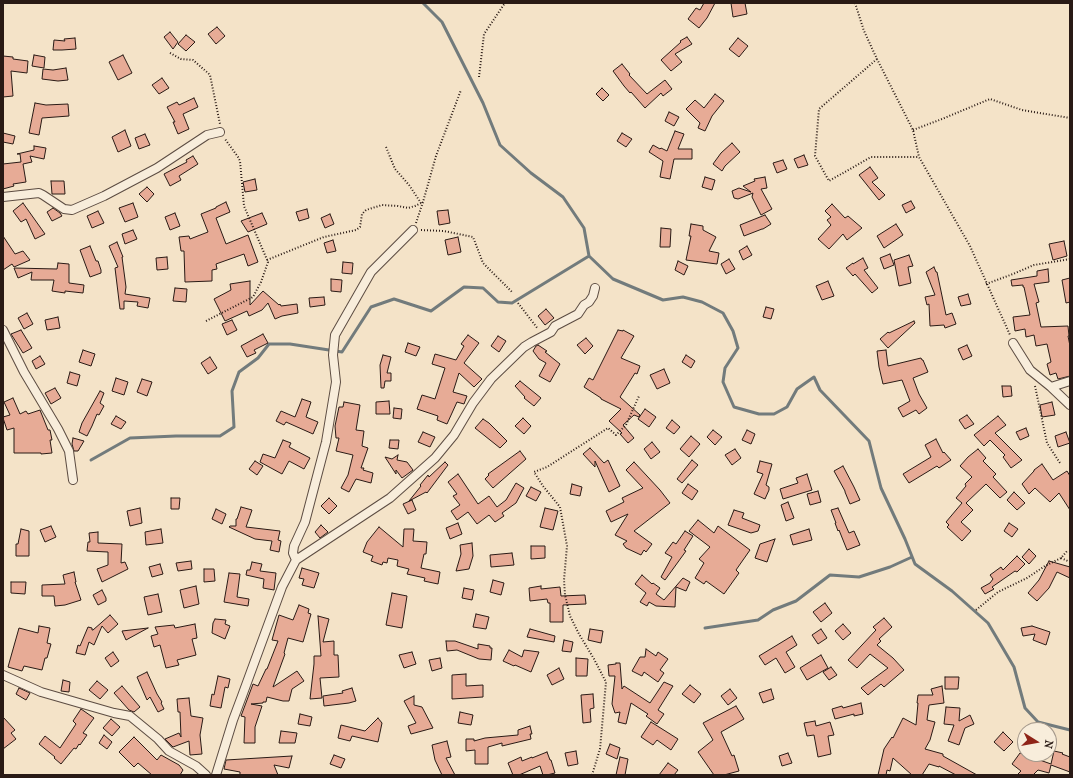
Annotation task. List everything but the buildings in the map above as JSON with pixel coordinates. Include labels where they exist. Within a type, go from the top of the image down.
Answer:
[{"type":"street","points":[[3,197],[39,193],[64,209],[72,210],[104,196],[157,168],[207,135],[220,132]]},
{"type":"street","points":[[296,560],[294,546],[305,522],[326,442],[336,382],[333,355],[335,335],[371,272],[413,230]]},
{"type":"street","points":[[216,775],[233,720],[282,587],[296,560],[390,498],[435,458],[454,435],[473,403],[491,379],[524,347],[551,332],[555,326],[578,314],[593,296],[594,288]]},
{"type":"street","points":[[3,330],[24,372],[58,428],[69,451],[73,480]]},
{"type":"street","points":[[1013,343],[1030,370],[1070,405]]},
{"type":"street","points":[[1051,387],[1070,381]]},
{"type":"street","points":[[3,675],[41,692],[114,713],[130,716],[158,739],[169,751],[196,766],[206,775]]},
{"type":"path","points":[[478,77],[484,34],[505,3]]},
{"type":"path","points":[[855,3],[864,31],[913,130],[919,157],[970,246],[1013,343]]},
{"type":"path","points":[[170,54],[181,59],[193,60],[210,75],[220,123],[220,132],[240,161],[244,206],[267,260],[261,282],[253,297],[206,321]]},
{"type":"path","points":[[877,59],[819,109],[815,156],[829,181],[871,157],[919,157]]},
{"type":"path","points":[[461,90],[436,156],[413,230],[444,231],[473,237],[483,263],[513,293]]},
{"type":"path","points":[[913,130],[942,120],[990,99],[1022,110],[1070,118]]},
{"type":"path","points":[[386,147],[395,169],[422,203]]},
{"type":"path","points":[[267,260],[324,238],[356,230],[360,227],[362,214],[366,210],[382,205],[408,208],[422,203]]},
{"type":"path","points":[[986,284],[1034,265],[1070,259]]},
{"type":"path","points":[[518,303],[544,336]]},
{"type":"path","points":[[1033,373],[1047,443],[1060,463]]},
{"type":"path","points":[[592,775],[600,750],[606,682],[570,616],[565,595],[564,580],[567,546],[560,507],[534,472],[547,467],[608,428],[616,435],[626,425],[639,396]]},
{"type":"path","points":[[976,610],[998,592],[1061,558],[1067,551]]},
{"type":"path","points":[[1061,558],[1070,562]]},
{"type":"waterway","points":[[423,3],[442,22],[483,103],[500,145],[531,173],[563,197],[584,228],[589,256],[613,279],[663,300],[683,297],[702,302],[723,313],[733,331],[738,348],[725,368],[723,382],[734,407],[759,414],[774,414],[787,407],[797,389],[814,377],[820,390],[869,441],[881,488],[915,564],[952,591],[988,623],[1014,667],[1025,708],[1038,722],[1070,730]]},
{"type":"waterway","points":[[91,460],[130,438],[220,436],[234,427],[232,391],[239,372],[258,358],[269,344],[290,344],[342,352],[371,307],[394,299],[431,311],[464,287],[483,288],[498,302],[512,303],[589,256]]},
{"type":"waterway","points":[[705,628],[758,620],[773,610],[796,601],[830,575],[859,577],[890,567],[912,557]]}]
